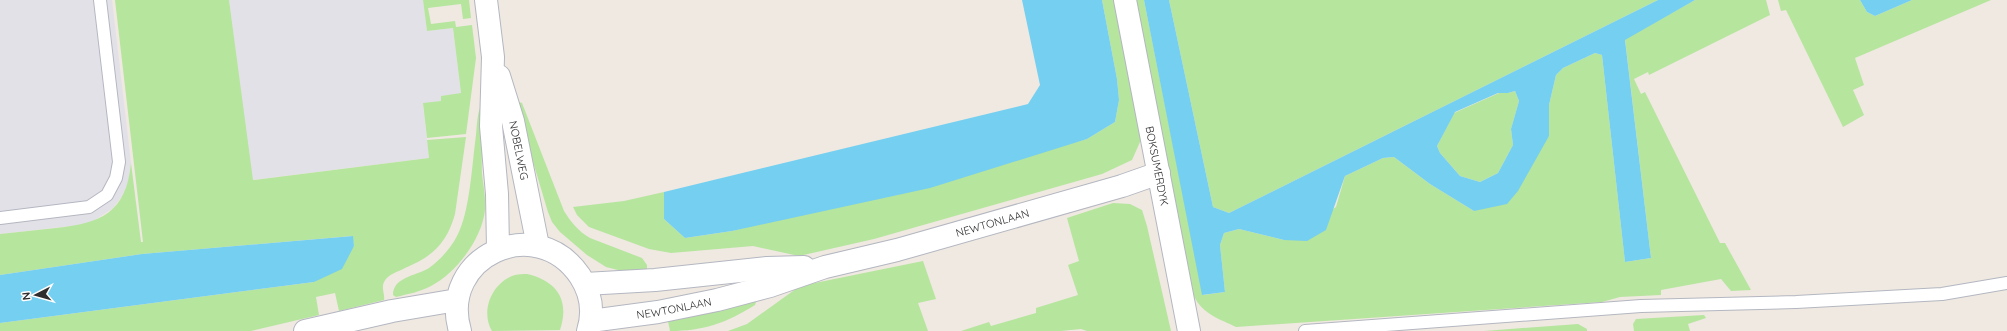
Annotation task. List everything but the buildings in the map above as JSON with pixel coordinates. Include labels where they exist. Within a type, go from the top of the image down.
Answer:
[{"type":"street","name":"NOBELWEG","points":[[486,0],[493,57],[492,126],[497,194],[498,249]]},
{"type":"street","name":"BOKSUMERDYK","points":[[1125,0],[1189,331]]},
{"type":"street","name":"NOBELWEG","points":[[493,57],[513,121],[538,246]]},
{"type":"street","name":"NEWTONLAAN","points":[[589,326],[717,300],[770,286],[825,267],[919,243],[1122,186],[1159,173]]},
{"type":"street","points":[[460,331],[456,320],[457,300],[464,278],[479,261],[498,249],[518,244],[538,246],[557,253],[572,265],[585,284],[591,300],[589,326]]},
{"type":"street","name":"NEWTONLAAN","points":[[585,284],[655,280],[767,268],[825,267]]},
{"type":"street","points":[[305,331],[392,311],[457,300]]},
{"type":"lane","points":[[0,218],[89,207],[107,195],[116,178],[119,162],[100,0]]},
{"type":"lane","points":[[1305,331],[1641,306],[1796,302],[1942,294],[2007,283]]},
{"type":"shaded area","points":[[0,0],[112,0],[131,163],[129,180],[123,195],[113,208],[92,222],[80,225],[0,234]]},
{"type":"shaded area","points":[[229,0],[423,0],[427,31],[453,28],[461,94],[441,96],[441,101],[423,104],[429,158],[252,180]]},
{"type":"green space","points":[[115,0],[229,0],[253,180],[429,158],[427,140],[466,137],[455,214],[448,233],[443,241],[431,254],[386,279],[383,284],[384,300],[339,311],[335,293],[316,297],[319,315],[251,331],[0,331],[0,323],[314,282],[354,246],[352,236],[142,254],[0,275],[0,234],[72,226],[86,223],[98,218],[117,204],[124,194],[131,163],[141,242],[143,242]]},
{"type":"green space","points":[[423,0],[469,0],[471,18],[463,19],[461,4],[428,8],[431,24],[455,21],[456,27],[472,25],[476,58],[466,134],[427,138],[423,103],[441,101],[441,96],[461,93],[453,28],[427,31]]},
{"type":"green space","points":[[1102,0],[1115,0],[1140,123],[1140,142],[1132,160],[1102,174],[874,239],[799,256],[753,246],[671,253],[649,249],[589,227],[577,215],[573,207],[624,201],[664,192],[664,219],[685,238],[732,231],[1087,139],[1115,122],[1119,100],[1117,79]]},
{"type":"green space","points":[[1136,0],[1144,0],[1203,295],[1225,292],[1220,245],[1224,233],[1239,229],[1284,240],[1336,207],[1345,176],[1383,158],[1394,157],[1430,184],[1474,211],[1549,136],[1549,105],[1556,75],[1563,68],[1595,53],[1602,55],[1625,262],[1651,258],[1625,39],[1695,0],[1766,0],[1770,15],[1649,75],[1648,72],[1634,79],[1641,94],[1645,92],[1720,243],[1725,243],[1751,290],[1731,291],[1721,279],[1661,290],[1661,295],[1620,297],[1602,302],[1236,327],[1207,312],[1197,302],[1194,296]]},
{"type":"green space","points":[[1169,0],[1658,0],[1229,213],[1213,207]]},
{"type":"green space","points":[[1778,0],[1860,0],[1867,12],[1875,16],[1912,0],[1991,0],[1855,58],[1864,85],[1853,90],[1864,115],[1843,127],[1786,10],[1781,11]]},
{"type":"green space","points":[[1515,91],[1519,101],[1511,129],[1513,145],[1498,173],[1480,182],[1460,176],[1440,153],[1437,146],[1454,113],[1499,93]]},
{"type":"green space","points":[[519,102],[522,103],[564,211],[569,219],[578,229],[590,238],[642,258],[647,265],[647,270],[626,272],[606,267],[587,255],[560,232],[552,222],[516,105]]},
{"type":"green space","points":[[480,108],[484,109],[482,173],[485,210],[479,232],[466,254],[450,273],[423,290],[396,297],[393,295],[397,284],[433,265],[441,258],[457,236],[468,201]]},
{"type":"green space","points":[[1113,203],[1130,204],[1142,210],[1171,331],[1087,331],[1081,329],[1061,331],[961,331],[989,322],[991,326],[1036,313],[1036,308],[1078,295],[1068,265],[1079,261],[1067,218]]},
{"type":"green space","points":[[923,261],[936,299],[918,303],[928,331],[728,331],[747,324],[800,286]]},
{"type":"green space","points":[[527,274],[546,281],[558,293],[562,301],[563,310],[563,319],[560,330],[492,331],[487,315],[490,298],[494,291],[507,279],[515,275]]},
{"type":"green space","points":[[754,300],[756,302],[755,305],[734,317],[714,325],[682,331],[670,331],[668,321]]},
{"type":"green space","points":[[1704,315],[1706,318],[1688,324],[1690,331],[1634,331],[1633,324],[1636,319]]},
{"type":"green space","points":[[1578,324],[1587,329],[1587,331],[1484,331]]},
{"type":"water","points":[[1022,0],[1102,0],[1117,79],[1119,100],[1115,122],[1087,139],[930,188],[732,231],[685,238],[664,219],[664,192],[1028,104],[1040,85]]},
{"type":"water","points":[[1144,0],[1169,0],[1213,207],[1229,213],[1658,0],[1695,0],[1625,40],[1651,258],[1625,262],[1602,55],[1595,53],[1563,68],[1556,75],[1549,105],[1549,136],[1518,191],[1507,204],[1474,211],[1430,184],[1394,157],[1383,158],[1345,176],[1326,230],[1307,241],[1284,240],[1239,229],[1224,233],[1220,245],[1225,292],[1202,295]],"holes":[[[1515,91],[1519,101],[1511,129],[1513,145],[1498,173],[1480,182],[1460,176],[1440,153],[1437,146],[1455,112],[1498,93]]]},
{"type":"water","points":[[1860,0],[1912,0],[1875,16],[1867,12]]},
{"type":"water","points":[[353,236],[354,246],[342,269],[314,282],[0,323],[0,275],[142,254]]}]
